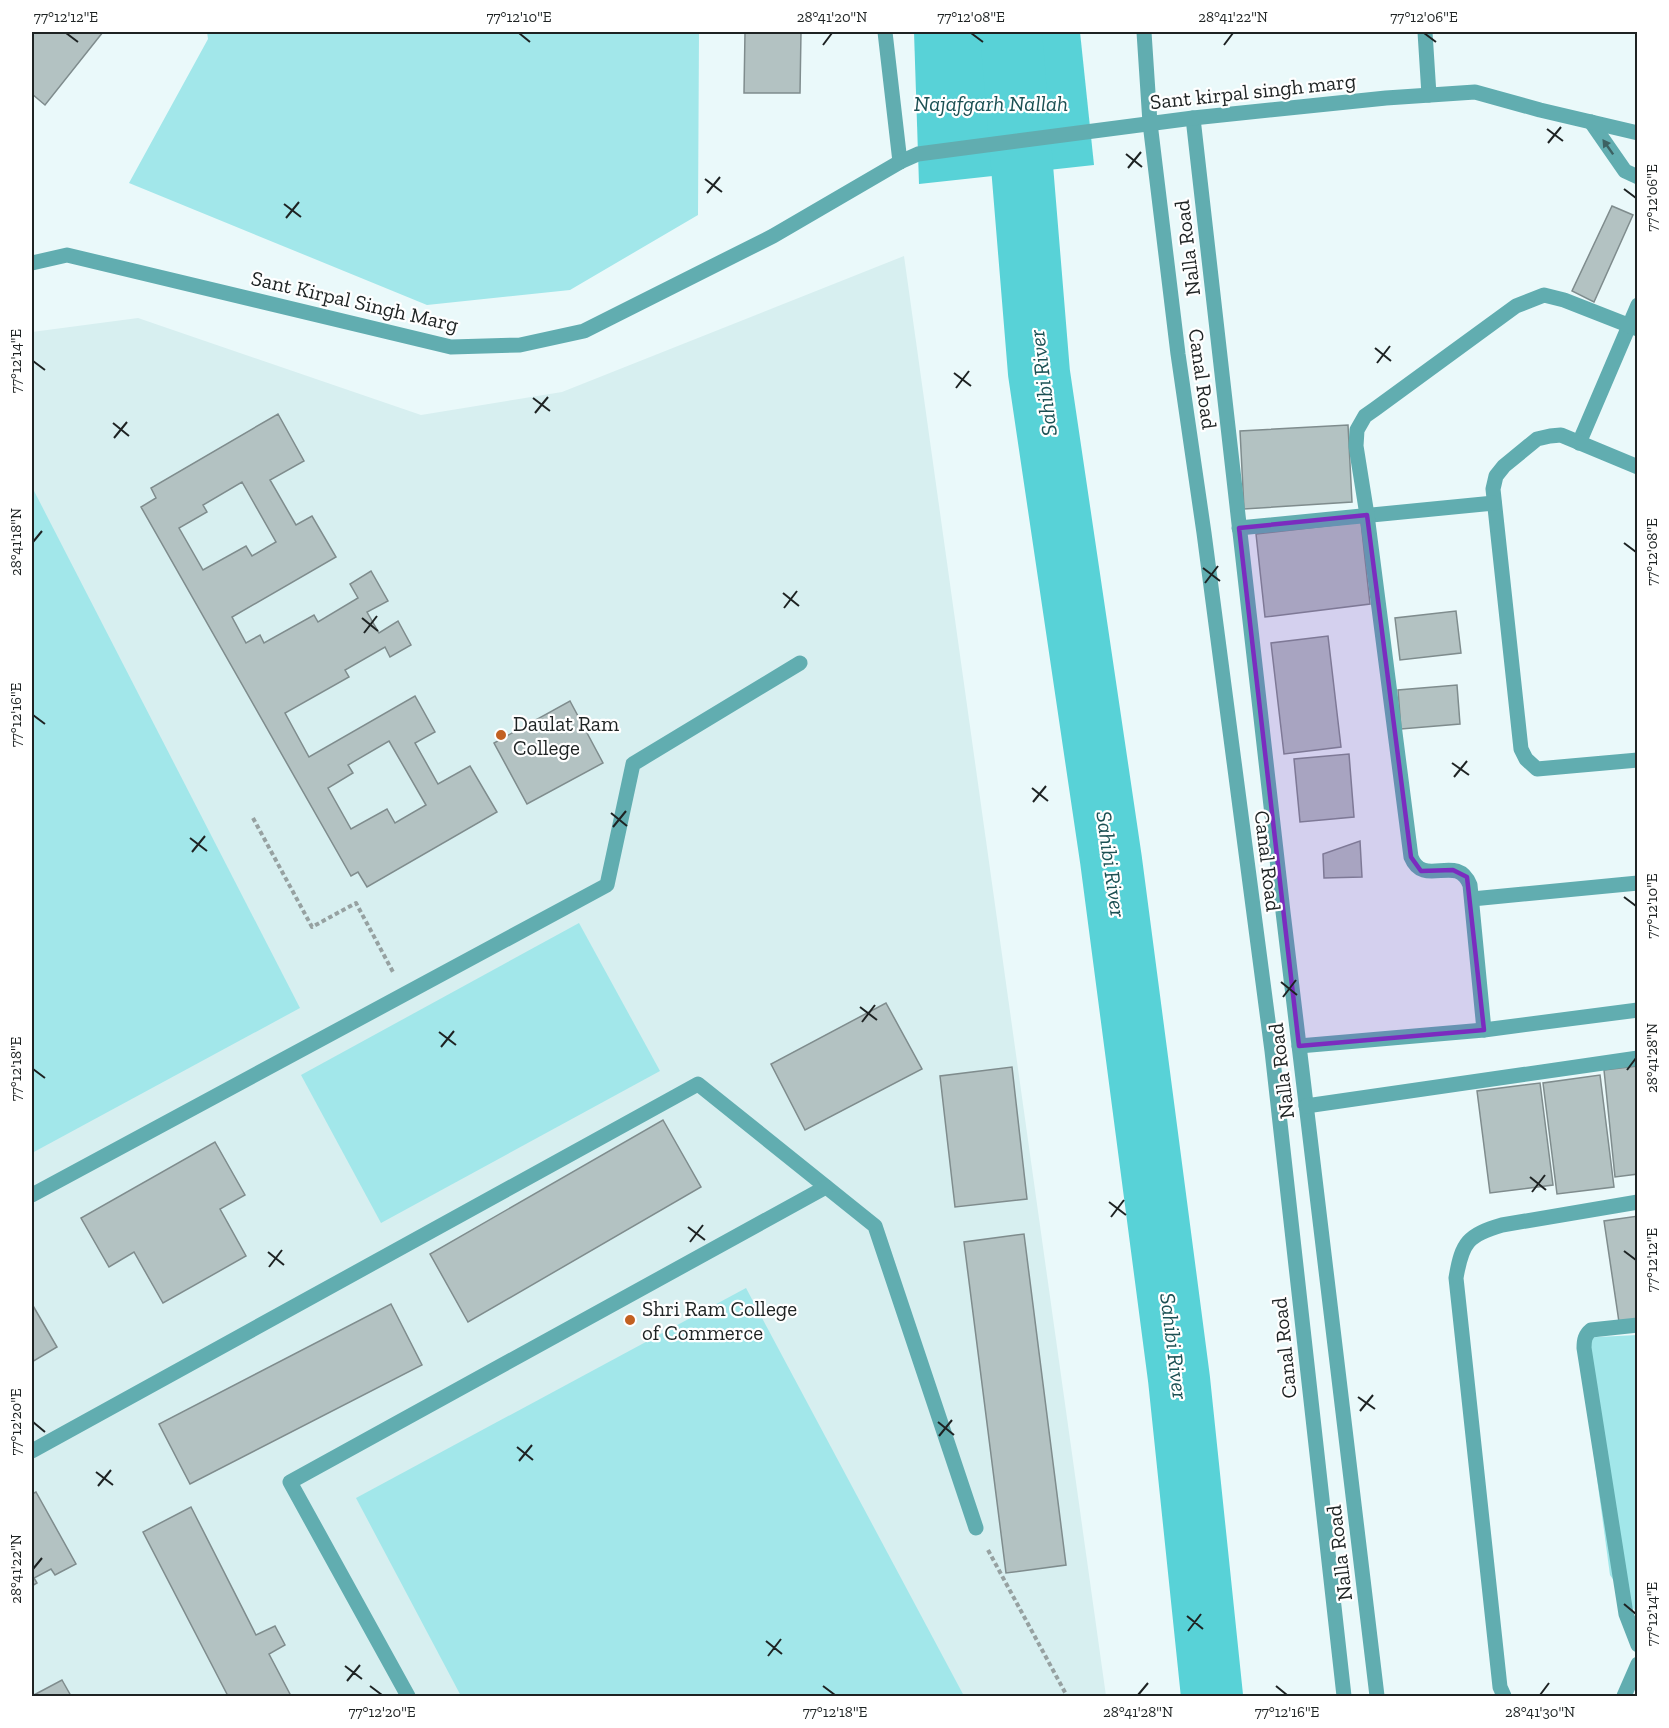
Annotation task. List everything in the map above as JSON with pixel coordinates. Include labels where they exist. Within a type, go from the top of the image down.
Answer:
[{"type":"street","points":[[885,32],[900,162]]},
{"type":"street","name":"Canal Road","points":[[1144,32],[1150,123],[1178,354],[1204,533],[1272,1051],[1344,1696]]},
{"type":"street","points":[[1425,32],[1429,95]]},
{"type":"street","name":"Sant kirpal singh marg","points":[[918,154],[1193,118],[1386,98],[1475,92],[1540,110],[1638,132]]},
{"type":"street","name":"Nalla Road","points":[[1193,118],[1299,1046],[1377,1696]]},
{"type":"street","points":[[1590,122],[1625,171],[1638,177]]},
{"type":"street","name":"Sant Kirpal Singh Marg","points":[[32,263],[67,255],[452,347],[520,345],[584,331],[773,236],[900,162],[918,154]]},
{"type":"street","points":[[1484,1030],[1470,885],[1463,873],[1453,870],[1421,871],[1414,865],[1412,857],[1356,446],[1357,430],[1365,416],[1516,306],[1545,295],[1633,327]]},
{"type":"street","points":[[1579,443],[1633,327],[1638,306]]},
{"type":"street","points":[[1638,467],[1562,435],[1550,436],[1537,439],[1504,466],[1496,476],[1493,489],[1521,749],[1526,759],[1536,769],[1638,760]]},
{"type":"street","points":[[1239,528],[1494,503]]},
{"type":"street","points":[[32,1195],[608,885],[633,764],[800,663]]},
{"type":"street","points":[[1472,899],[1638,883]]},
{"type":"street","points":[[1299,1046],[1484,1030],[1638,1010]]},
{"type":"street","points":[[1306,1106],[1638,1058]]},
{"type":"street","points":[[32,1451],[698,1084],[875,1226],[976,1528]]},
{"type":"street","points":[[408,1696],[290,1482],[826,1187]]},
{"type":"street","points":[[1504,1696],[1500,1687],[1456,1278],[1459,1260],[1466,1243],[1485,1230],[1638,1202]]},
{"type":"street","points":[[1638,1325],[1591,1330],[1584,1340],[1626,1614],[1638,1645]]},
{"type":"street","points":[[1624,1696],[1638,1664]]},
{"type":"path","points":[[254,818],[312,927],[356,903],[404,994]]},
{"type":"path","points":[[976,1528],[1067,1696]]},
{"type":"highlighted area","points":[[1367,515],[1411,857],[1421,871],[1453,870],[1467,877],[1484,1030],[1299,1046],[1239,528]]},
{"type":"shaded area","points":[[207,32],[699,32],[698,215],[570,290],[427,305],[129,183],[208,39]]},
{"type":"shaded area","points":[[904,256],[1106,1696],[32,1696],[32,332],[138,318],[421,415],[562,392]]},
{"type":"shaded area","points":[[32,487],[300,1008],[32,1153]]},
{"type":"shaded area","points":[[579,923],[660,1071],[381,1223],[301,1075]]},
{"type":"shaded area","points":[[746,1288],[964,1696],[461,1696],[356,1498]]},
{"type":"shaded area","points":[[1637,1335],[1637,1614],[1610,1575],[1578,1338]]},
{"type":"water","name":"Najafgarh Nallah","points":[[914,32],[1080,32],[1094,165],[919,184]]},
{"type":"building","points":[[32,32],[103,32],[45,105],[32,94]]},
{"type":"building","points":[[745,32],[801,32],[800,93],[744,93]]},
{"type":"building","points":[[1612,206],[1633,215],[1594,302],[1572,291]]},
{"type":"building","points":[[278,414],[304,461],[270,480],[296,525],[312,516],[336,557],[232,617],[246,643],[260,635],[264,643],[314,615],[318,622],[358,598],[350,584],[371,571],[388,601],[367,612],[379,633],[398,621],[411,645],[390,657],[385,647],[345,670],[349,677],[285,713],[309,757],[415,696],[435,732],[415,743],[438,784],[470,766],[497,812],[367,887],[358,872],[351,876],[141,507],[156,498],[151,488]],"holes":[[[242,482],[276,542],[252,556],[246,546],[203,570],[179,528],[207,512],[203,505]],[[389,741],[426,805],[395,823],[387,809],[351,829],[328,788],[353,773],[348,765]]]},
{"type":"building","points":[[1348,425],[1352,502],[1244,509],[1240,431]]},
{"type":"building","points":[[1361,522],[1370,604],[1265,617],[1256,534]]},
{"type":"building","points":[[1456,611],[1461,653],[1400,660],[1395,618]]},
{"type":"building","points":[[1328,636],[1341,747],[1284,754],[1271,643]]},
{"type":"building","points":[[1457,685],[1460,724],[1401,729],[1398,690]]},
{"type":"building","points":[[570,701],[603,763],[527,804],[494,743]]},
{"type":"building","points":[[1349,754],[1354,817],[1300,822],[1294,759]]},
{"type":"building","points":[[1360,841],[1362,877],[1324,878],[1323,854]]},
{"type":"building","points":[[886,1003],[922,1069],[805,1130],[771,1064]]},
{"type":"building","points":[[1638,1066],[1638,1174],[1615,1177],[1604,1070]]},
{"type":"building","points":[[1012,1067],[1027,1199],[955,1207],[940,1076]]},
{"type":"building","points":[[1600,1075],[1614,1187],[1557,1194],[1543,1083]]},
{"type":"building","points":[[1540,1083],[1553,1185],[1490,1193],[1477,1091]]},
{"type":"building","points":[[663,1120],[701,1187],[468,1322],[430,1254]]},
{"type":"building","points":[[215,1142],[245,1195],[220,1209],[246,1256],[163,1303],[134,1252],[109,1267],[81,1218]]},
{"type":"building","points":[[1638,1216],[1638,1320],[1619,1322],[1604,1221]]},
{"type":"building","points":[[1024,1234],[1066,1565],[1006,1573],[964,1242]]},
{"type":"building","points":[[32,1304],[57,1347],[32,1362]]},
{"type":"building","points":[[391,1304],[422,1365],[190,1484],[159,1424]]},
{"type":"building","points":[[36,1492],[76,1564],[55,1575],[51,1569],[34,1578],[37,1583],[32,1586],[32,1494]]},
{"type":"building","points":[[191,1507],[256,1635],[275,1626],[285,1645],[269,1654],[291,1696],[228,1696],[143,1532]]},
{"type":"building","points":[[62,1680],[71,1696],[32,1696]]},
{"type":"waterway","name":"Sahibi River","points":[[1011,32],[1039,373],[1111,860],[1179,1379],[1212,1696]]},
{"type":"place","name":"Daulat Ram College","points":[[501,735]]},
{"type":"place","name":"Shri Ram College of Commerce","points":[[630,1320]]}]
